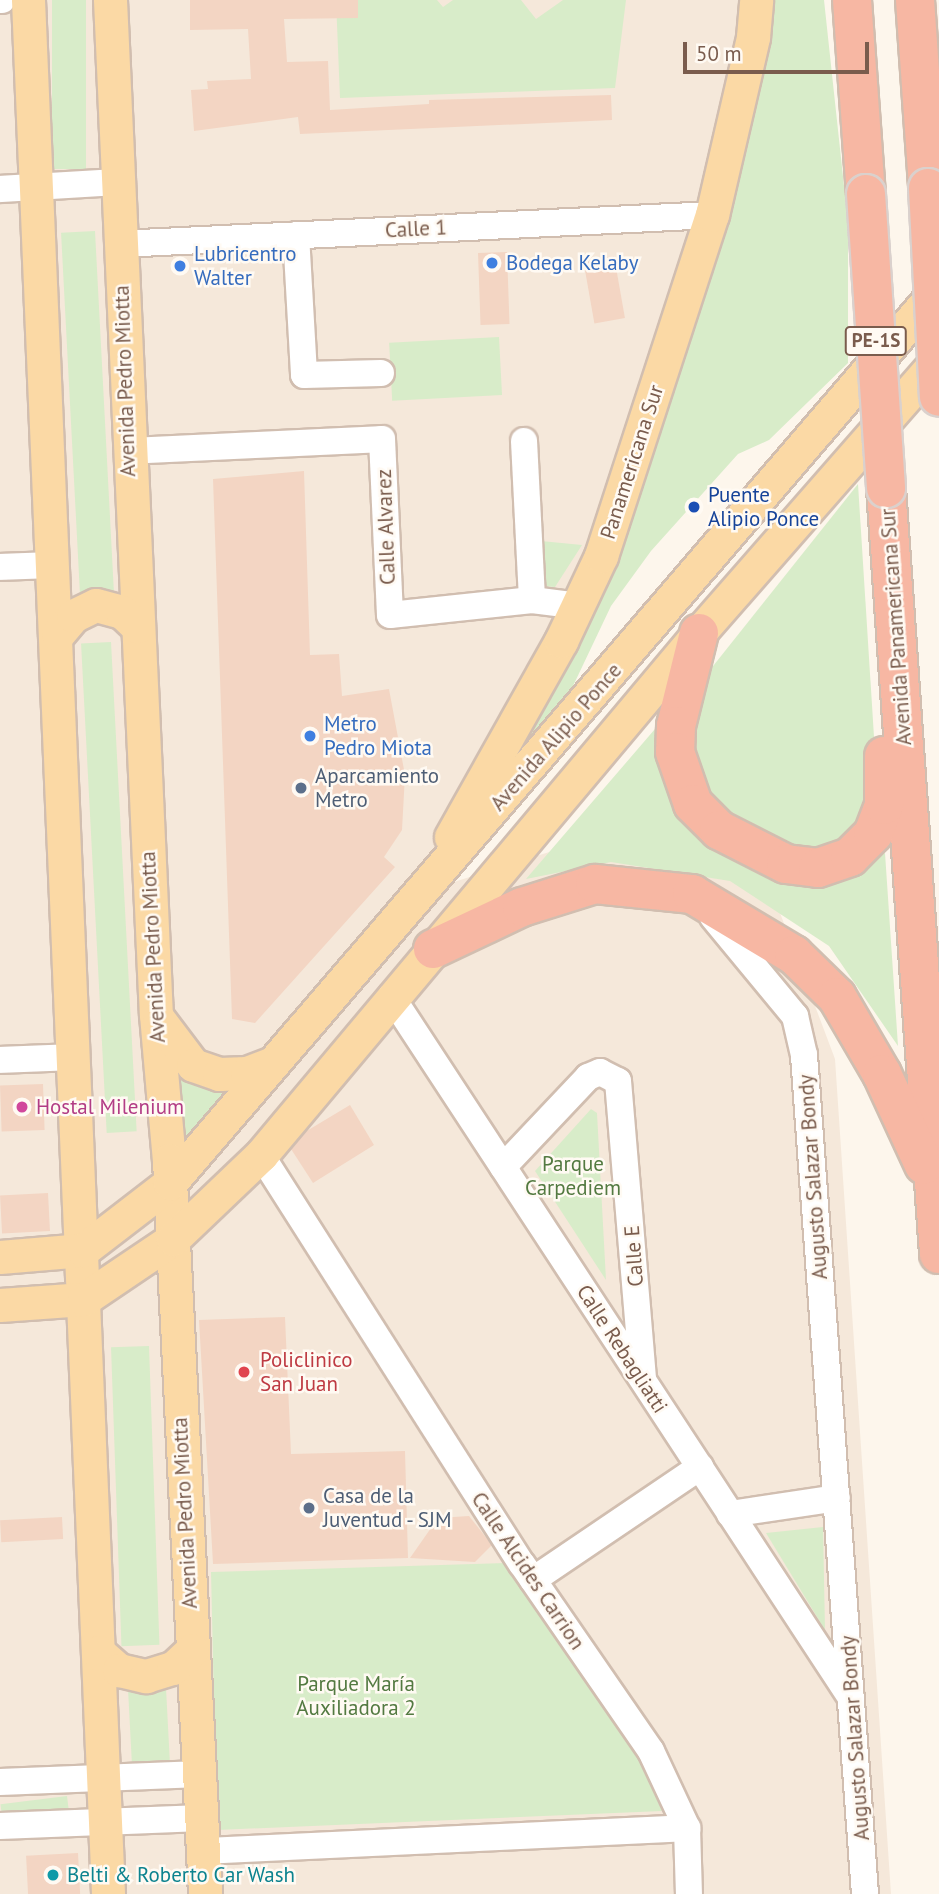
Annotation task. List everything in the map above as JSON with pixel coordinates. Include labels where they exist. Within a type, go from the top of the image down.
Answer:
[{"type":"highway","name":"Avenida Panamericana Sur","points":[[852,0],[900,653],[939,1254]]},
{"type":"highway","name":"PE-1S","points":[[915,0],[939,397]]},
{"type":"highway","points":[[699,633],[676,726],[682,785],[719,830],[786,864],[818,868],[850,857],[877,824],[884,805],[880,689],[900,653]]},
{"type":"highway","points":[[433,949],[522,907],[595,884],[692,894],[794,955],[837,997],[882,1074],[934,1186]]},
{"type":"main road","points":[[28,0],[58,634],[108,1894]]},
{"type":"main road","name":"Avenida Pedro Miotta","points":[[110,0],[128,451],[156,1015],[170,1183],[205,1894]]},
{"type":"main road","name":"Panamericana Sur","points":[[421,891],[579,606],[601,556],[712,215],[753,37],[756,0]]},
{"type":"main road","name":"Avenida Alipio Ponce","points":[[83,1250],[170,1183],[939,288]]},
{"type":"main road","name":"Avenida Alipio Ponce","points":[[84,1299],[173,1239],[261,1155],[391,996],[699,633],[939,359]]},
{"type":"main road","points":[[58,634],[73,616],[96,605],[122,612],[137,626]]},
{"type":"main road","points":[[156,1015],[192,1065],[219,1074],[247,1073],[273,1063]]},
{"type":"main road","points":[[0,1257],[83,1250]]},
{"type":"main road","points":[[0,1305],[84,1299]]},
{"type":"main road","points":[[98,1652],[119,1670],[146,1676],[173,1668],[192,1650]]},
{"type":"street","points":[[0,189],[117,182]]},
{"type":"street","name":"Calle 1","points":[[120,244],[712,215]]},
{"type":"street","points":[[296,235],[304,375],[381,373]]},
{"type":"street","name":"Calle Alvarez","points":[[128,451],[382,439],[390,615],[532,600]]},
{"type":"street","points":[[524,441],[532,600],[579,606]]},
{"type":"street","points":[[0,567],[53,565]]},
{"type":"street","name":"Augusto Salazar Bondy","points":[[692,894],[795,1016],[804,1055],[836,1498],[854,1702],[865,1894]]},
{"type":"street","name":"Calle Rebagliatti","points":[[391,996],[854,1702]]},
{"type":"street","points":[[0,1060],[75,1057]]},
{"type":"street","name":"Calle E","points":[[503,1167],[588,1077],[600,1072],[618,1081],[643,1381]]},
{"type":"street","name":"Calle Alcides Carrion","points":[[261,1155],[533,1580],[650,1751],[687,1828],[689,1894]]},
{"type":"street","points":[[533,1580],[700,1467]]},
{"type":"street","points":[[730,1514],[836,1498]]},
{"type":"street","points":[[0,1782],[200,1774]]},
{"type":"street","points":[[0,1826],[202,1818]]},
{"type":"street","points":[[204,1851],[687,1828]]},
{"type":"shaded area","points":[[0,0],[787,0],[667,435],[507,763],[438,887],[581,842],[771,889],[835,1059],[891,1894],[0,1894]]},
{"type":"green space","points":[[52,0],[86,0],[86,169],[52,169]]},
{"type":"green space","points":[[336,0],[437,0],[443,7],[453,0],[521,0],[536,19],[563,0],[626,0],[615,88],[340,98]]},
{"type":"green space","points":[[774,0],[824,0],[848,223],[848,363],[769,440],[738,454],[651,551],[611,606],[573,686],[546,726],[512,753],[750,122]]},
{"type":"green space","points":[[95,231],[114,594],[80,595],[61,233]]},
{"type":"green space","points":[[499,337],[502,395],[392,401],[389,343]]},
{"type":"green space","points":[[858,484],[877,784],[868,821],[844,843],[819,851],[780,846],[750,831],[718,804],[699,773],[689,733],[690,695]]},
{"type":"green space","points":[[541,541],[582,545],[555,587],[542,586]]},
{"type":"green space","points":[[111,642],[137,1131],[107,1133],[81,644]]},
{"type":"green space","points":[[655,729],[670,787],[838,876],[885,853],[898,1046],[829,946],[730,881],[611,862],[526,879]]},
{"type":"green space","points":[[179,1065],[235,1085],[185,1154]]},
{"type":"green space","name":"Parque Carpediem","points":[[591,1109],[597,1113],[606,1280],[535,1171]]},
{"type":"green space","points":[[149,1346],[159,1645],[121,1646],[111,1347]]},
{"type":"green space","points":[[823,1527],[825,1630],[766,1533]]},
{"type":"green space","name":"Parque María Auxiliadora 2","points":[[506,1563],[641,1760],[662,1811],[217,1830],[211,1572]]},
{"type":"green space","points":[[166,1688],[170,1760],[132,1762],[128,1690]]},
{"type":"green space","points":[[67,1796],[69,1813],[3,1821],[0,1804]]},
{"type":"building","points":[[190,0],[358,0],[358,18],[284,19],[287,62],[328,61],[330,110],[429,104],[429,100],[611,95],[612,120],[300,134],[298,117],[194,131],[191,90],[208,89],[207,81],[251,79],[248,29],[190,30]]},
{"type":"building","points":[[507,252],[510,324],[481,325],[478,253]]},
{"type":"building","points":[[614,256],[625,318],[594,323],[583,261]]},
{"type":"building","name":"Metro Pedro Miota","points":[[304,471],[310,655],[339,654],[342,696],[389,689],[405,775],[402,830],[384,857],[395,867],[255,1023],[232,1019],[213,479]]},
{"type":"building","name":"Hostal Milenium","points":[[43,1084],[45,1130],[2,1131],[0,1086]]},
{"type":"building","points":[[350,1105],[374,1145],[313,1183],[291,1149],[305,1132]]},
{"type":"building","points":[[48,1193],[50,1231],[2,1233],[0,1196]]},
{"type":"building","name":"Casa de la Juventud - SJM","points":[[285,1317],[291,1454],[405,1451],[408,1558],[213,1564],[199,1320]]},
{"type":"building","points":[[469,1516],[492,1545],[475,1562],[410,1558],[438,1518]]},
{"type":"building","points":[[62,1517],[63,1539],[1,1542],[0,1520]]},
{"type":"building","name":"Belti & Roberto Car Wash","points":[[78,1853],[80,1894],[28,1894],[26,1856]]},
{"type":"place","name":"Bodega Kelaby","points":[[492,263]]},
{"type":"place","name":"Lubricentro Walter","points":[[180,266]]},
{"type":"place","name":"Puente Alipio Ponce","points":[[694,507]]},
{"type":"place","name":"Metro Pedro Miota","points":[[310,736]]},
{"type":"place","name":"Aparcamiento Metro","points":[[301,788]]},
{"type":"place","name":"Hostal Milenium","points":[[22,1107]]},
{"type":"place","name":"Policlinico San Juan","points":[[244,1372]]},
{"type":"place","name":"Casa de la Juventud - SJM","points":[[309,1508]]},
{"type":"place","name":"Belti & Roberto Car Wash","points":[[53,1875]]}]
